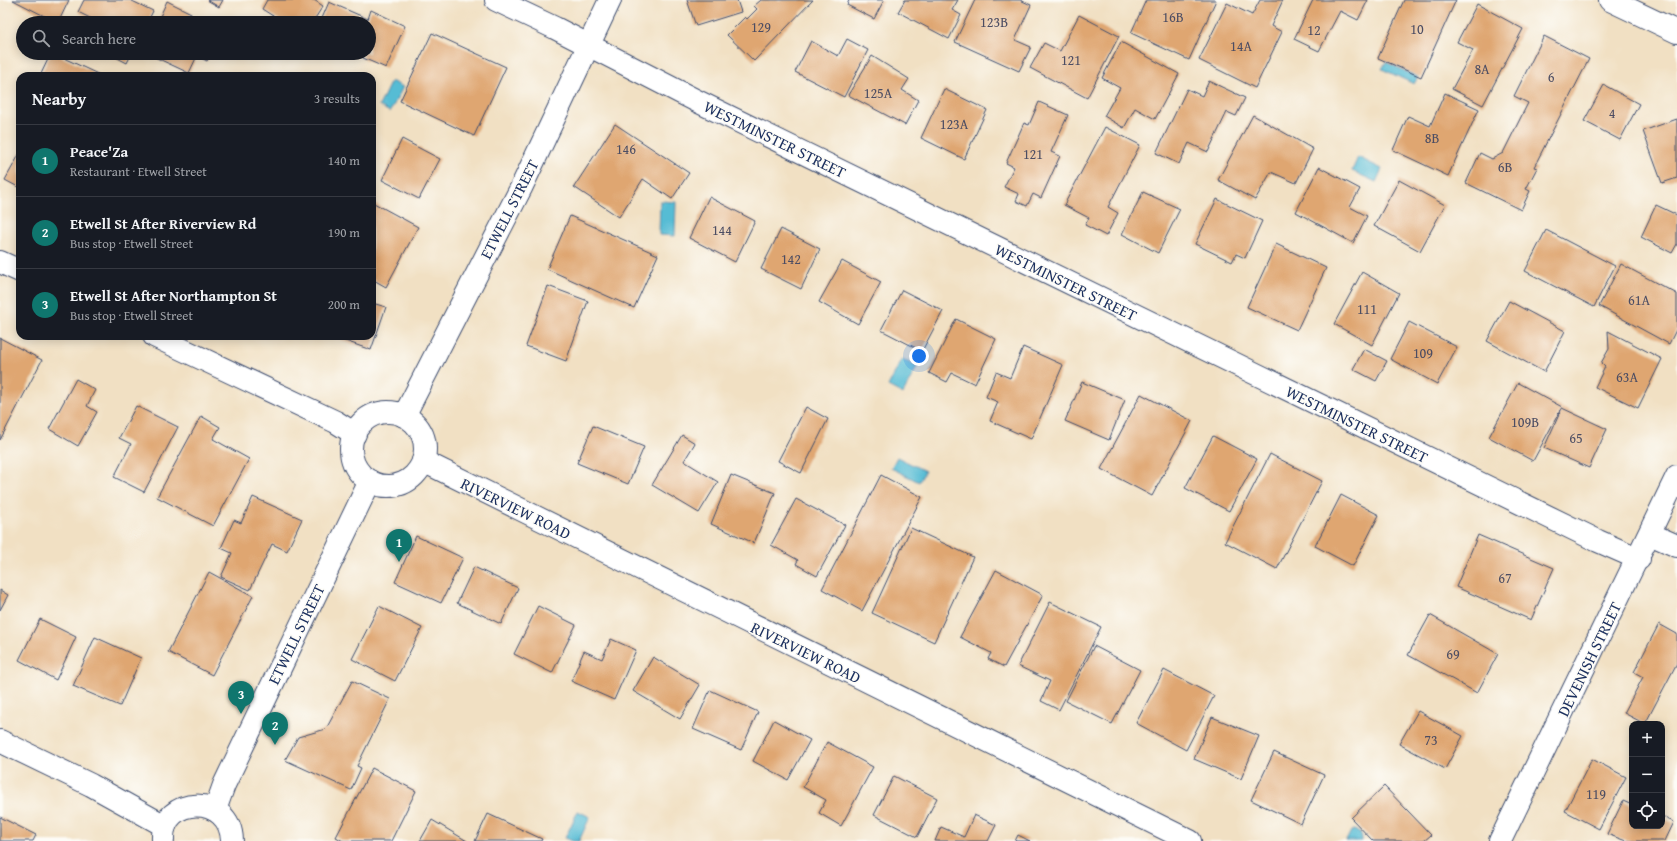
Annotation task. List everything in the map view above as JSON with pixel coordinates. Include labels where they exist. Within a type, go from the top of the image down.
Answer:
[{"type":"street","name":"WESTMINSTER STREET","points":[[496,0],[710,108],[1638,559]]},
{"type":"street","name":"ETWELL STREET","points":[[404,416],[521,188],[587,45],[610,0]]},
{"type":"street","points":[[1610,0],[1677,32]]},
{"type":"street","points":[[0,262],[16,269]]},
{"type":"street","points":[[162,340],[336,422],[355,434]]},
{"type":"street","points":[[392,412],[404,416],[413,422],[422,435],[425,451],[423,461],[418,471],[411,479],[401,484],[391,486],[370,482],[358,470],[352,455],[352,444],[355,434],[361,424],[376,415],[392,412]]},
{"type":"street","name":"RIVERVIEW ROAD","points":[[423,461],[1190,841]]},
{"type":"street","name":"DEVENISH STREET","points":[[1500,841],[1677,476]]},
{"type":"street","name":"ETWELL STREET","points":[[214,810],[224,785],[370,482]]},
{"type":"street","points":[[1650,534],[1677,546]]},
{"type":"street","points":[[0,741],[91,785],[164,834],[171,816],[181,809],[192,805],[204,806],[214,810],[228,824],[232,841]]},
{"type":"water","points":[[1386,62],[1418,77],[1414,84],[1382,69]]},
{"type":"water","points":[[391,81],[403,87],[390,112],[379,106]]},
{"type":"water","points":[[1358,157],[1382,169],[1376,182],[1352,171]]},
{"type":"water","points":[[660,201],[676,202],[675,236],[659,235]]},
{"type":"water","points":[[902,359],[917,367],[903,394],[888,386]]},
{"type":"water","points":[[897,457],[925,471],[919,482],[891,468]]},
{"type":"water","points":[[578,811],[590,817],[579,841],[573,841],[565,838]]},
{"type":"water","points":[[1355,830],[1360,832],[1362,837],[1361,841],[1346,841],[1351,831]]},
{"type":"building","points":[[13,0],[69,0],[61,16],[44,16]]},
{"type":"building","points":[[84,0],[130,0],[153,11],[150,16],[86,16],[78,12]]},
{"type":"building","points":[[207,0],[223,0],[219,7]]},
{"type":"building","points":[[267,0],[314,0],[323,6],[317,16],[273,16],[262,9]]},
{"type":"building","points":[[687,0],[737,0],[741,12],[696,26]]},
{"type":"building","points":[[761,0],[813,0],[754,61],[727,35],[745,17],[747,19],[757,9],[754,6]]},
{"type":"building","points":[[849,0],[884,0],[874,19],[847,5]]},
{"type":"building","points":[[905,0],[958,0],[952,10],[961,15],[949,39],[898,12]]},
{"type":"building","points":[[975,0],[1020,0],[1031,5],[1015,40],[1031,47],[1019,71],[955,42]]},
{"type":"building","points":[[1146,0],[1216,0],[1189,60],[1131,33]]},
{"type":"building","points":[[1260,0],[1283,0],[1271,26],[1282,32],[1255,88],[1199,60],[1227,3],[1252,15]]},
{"type":"building","points":[[1313,0],[1368,0],[1358,20],[1340,11],[1319,51],[1294,39]]},
{"type":"building","points":[[1404,0],[1456,0],[1421,77],[1378,58]]},
{"type":"building","points":[[167,1],[191,13],[190,16],[160,16]]},
{"type":"building","points":[[329,2],[361,16],[323,16]]},
{"type":"building","points":[[1477,4],[1523,29],[1483,105],[1452,89],[1473,50],[1457,42]]},
{"type":"building","points":[[371,10],[405,26],[386,68],[368,60],[376,60],[376,16],[369,16]]},
{"type":"building","points":[[1079,15],[1119,36],[1087,98],[1030,68],[1044,43],[1060,51]]},
{"type":"building","points":[[432,33],[506,67],[474,136],[400,101]]},
{"type":"building","points":[[1544,36],[1589,59],[1534,167],[1537,168],[1526,189],[1530,191],[1521,210],[1466,183],[1480,153],[1492,159],[1503,153],[1528,103],[1514,96]]},
{"type":"building","points":[[847,39],[868,50],[844,97],[795,72],[811,41],[838,56]]},
{"type":"building","points":[[1121,42],[1179,74],[1155,119],[1135,108],[1124,128],[1104,116],[1120,88],[1102,78]]},
{"type":"building","points":[[872,56],[909,79],[902,90],[918,100],[905,125],[848,95]]},
{"type":"building","points":[[48,60],[68,60],[93,72],[42,72]]},
{"type":"building","points":[[121,60],[128,60],[127,63]]},
{"type":"building","points":[[161,60],[195,60],[189,72]]},
{"type":"building","points":[[1209,81],[1245,98],[1236,116],[1227,112],[1208,152],[1189,143],[1179,164],[1156,153],[1187,89],[1202,96]]},
{"type":"building","points":[[1604,85],[1639,104],[1620,140],[1584,121]]},
{"type":"building","points":[[944,89],[987,110],[964,159],[921,138]]},
{"type":"building","points":[[1445,93],[1479,109],[1448,176],[1393,150],[1408,116],[1430,126]]},
{"type":"building","points":[[1039,102],[1068,115],[1051,152],[1060,156],[1041,198],[1033,194],[1027,206],[1016,201],[1019,194],[1004,187],[1014,167],[1006,163],[1024,123],[1029,125]]},
{"type":"building","points":[[1253,115],[1313,149],[1296,183],[1271,172],[1255,200],[1218,180]]},
{"type":"building","points":[[1677,119],[1677,178],[1662,183],[1643,131]]},
{"type":"building","points":[[615,124],[689,173],[672,199],[643,179],[619,217],[574,187]]},
{"type":"building","points":[[1105,127],[1140,145],[1108,207],[1118,213],[1106,236],[1085,225],[1089,218],[1064,205]]},
{"type":"building","points":[[402,139],[440,159],[419,199],[382,180]]},
{"type":"building","points":[[16,160],[16,186],[5,180]]},
{"type":"building","points":[[1319,167],[1360,189],[1350,207],[1367,216],[1353,243],[1296,212]]},
{"type":"building","points":[[1399,180],[1445,205],[1420,251],[1374,226]]},
{"type":"building","points":[[1143,192],[1180,209],[1158,253],[1122,234]]},
{"type":"building","points":[[709,197],[755,221],[735,262],[689,238]]},
{"type":"building","points":[[1217,199],[1262,221],[1245,258],[1236,254],[1232,262],[1195,244]]},
{"type":"building","points":[[376,204],[418,227],[386,287],[376,281]]},
{"type":"building","points":[[1656,205],[1677,215],[1677,244],[1672,253],[1641,237]]},
{"type":"building","points":[[570,216],[658,255],[634,308],[547,269]]},
{"type":"building","points":[[781,229],[820,249],[801,289],[761,269]]},
{"type":"building","points":[[1546,230],[1615,266],[1594,307],[1525,271]]},
{"type":"building","points":[[1276,244],[1326,268],[1297,330],[1247,307]]},
{"type":"building","points":[[842,261],[881,282],[858,324],[819,302]]},
{"type":"building","points":[[1621,264],[1677,294],[1677,328],[1669,344],[1599,306]]},
{"type":"building","points":[[1362,272],[1399,293],[1372,345],[1334,324]]},
{"type":"building","points":[[548,286],[588,301],[566,361],[526,346]]},
{"type":"building","points":[[902,290],[943,311],[922,351],[881,330]]},
{"type":"building","points":[[1509,301],[1565,331],[1544,372],[1487,341]]},
{"type":"building","points":[[376,304],[386,307],[376,336]]},
{"type":"building","points":[[956,319],[996,339],[975,384],[952,373],[947,382],[929,373]]},
{"type":"building","points":[[1409,322],[1457,347],[1437,384],[1390,359]]},
{"type":"building","points":[[1608,331],[1662,359],[1638,408],[1595,387],[1605,367],[1601,363],[1609,349]]},
{"type":"building","points":[[0,338],[42,360],[0,440]]},
{"type":"building","points":[[342,340],[374,340],[371,350]]},
{"type":"building","points":[[1023,347],[1063,365],[1031,439],[990,421],[998,402],[986,397],[996,372],[1010,378]]},
{"type":"building","points":[[1364,349],[1387,361],[1376,381],[1353,369]]},
{"type":"building","points":[[76,379],[95,390],[87,406],[97,412],[78,446],[49,429]]},
{"type":"building","points":[[1082,382],[1125,400],[1109,440],[1065,421]]},
{"type":"building","points":[[1518,383],[1562,407],[1533,461],[1489,437]]},
{"type":"building","points":[[1141,394],[1192,421],[1152,496],[1101,469]]},
{"type":"building","points":[[136,406],[178,427],[144,492],[114,477],[131,444],[119,438]]},
{"type":"building","points":[[806,407],[828,419],[801,473],[778,461]]},
{"type":"building","points":[[1562,408],[1607,429],[1589,468],[1544,448]]},
{"type":"building","points":[[201,416],[220,427],[213,439],[249,459],[213,526],[157,497]]},
{"type":"building","points":[[593,426],[644,447],[628,484],[577,463]]},
{"type":"building","points":[[682,435],[695,443],[684,461],[718,482],[699,513],[652,485]]},
{"type":"building","points":[[1213,436],[1257,459],[1229,511],[1185,488]]},
{"type":"building","points":[[1270,454],[1322,481],[1277,569],[1225,542]]},
{"type":"building","points":[[731,475],[775,493],[754,543],[711,524]]},
{"type":"building","points":[[881,475],[922,497],[862,611],[822,589]]},
{"type":"building","points":[[1341,495],[1379,515],[1353,566],[1315,546]]},
{"type":"building","points":[[253,497],[302,519],[287,551],[272,544],[250,590],[221,577],[232,553],[221,548],[234,520],[241,523]]},
{"type":"building","points":[[796,499],[845,525],[817,576],[796,564],[798,560],[771,545]]},
{"type":"building","points":[[911,528],[973,557],[934,642],[872,613]]},
{"type":"building","points":[[1478,535],[1554,568],[1531,620],[1456,587]]},
{"type":"building","points":[[416,536],[463,558],[441,603],[395,582]]},
{"type":"building","points":[[474,567],[518,588],[501,624],[457,603]]},
{"type":"building","points":[[996,570],[1043,595],[1004,667],[988,659],[991,653],[960,637]]},
{"type":"building","points":[[209,572],[253,596],[212,675],[168,652]]},
{"type":"building","points":[[0,590],[8,595],[0,610]]},
{"type":"building","points":[[1050,602],[1101,627],[1059,710],[1041,701],[1050,681],[1018,666]]},
{"type":"building","points":[[379,606],[422,628],[395,681],[352,659]]},
{"type":"building","points":[[538,606],[576,625],[552,673],[514,654]]},
{"type":"building","points":[[1430,615],[1498,654],[1477,693],[1408,655]]},
{"type":"building","points":[[40,619],[76,637],[56,680],[19,660]]},
{"type":"building","points":[[1659,624],[1677,634],[1677,663],[1647,721],[1639,721],[1624,713],[1643,677],[1634,672]]},
{"type":"building","points":[[95,637],[141,658],[120,706],[73,686]]},
{"type":"building","points":[[611,639],[636,650],[614,700],[571,681],[584,651],[602,659]]},
{"type":"building","points":[[1094,646],[1140,670],[1112,724],[1066,701]]},
{"type":"building","points":[[653,657],[700,685],[680,719],[633,691]]},
{"type":"building","points":[[1164,670],[1214,696],[1186,750],[1136,723]]},
{"type":"building","points":[[352,681],[390,699],[357,766],[361,768],[351,790],[285,760],[298,737],[326,729]]},
{"type":"building","points":[[710,690],[758,712],[741,750],[693,729]]},
{"type":"building","points":[[1418,711],[1463,736],[1445,769],[1399,744]]},
{"type":"building","points":[[1212,717],[1259,736],[1241,779],[1194,759]]},
{"type":"building","points":[[774,720],[810,740],[788,780],[753,761]]},
{"type":"building","points":[[827,742],[873,767],[841,826],[819,813],[826,800],[803,787]]},
{"type":"building","points":[[1274,752],[1324,775],[1301,824],[1251,800]]},
{"type":"building","points":[[1592,759],[1626,777],[1599,829],[1565,811]]},
{"type":"building","points":[[372,768],[416,791],[391,841],[343,841],[336,837]]},
{"type":"building","points":[[894,776],[937,798],[917,837],[874,815]]},
{"type":"building","points":[[1384,786],[1431,835],[1424,841],[1373,841],[1351,818]]},
{"type":"building","points":[[1623,801],[1629,804],[1629,829],[1665,829],[1665,818],[1674,822],[1665,841],[1626,841],[1607,834]]},
{"type":"building","points":[[488,814],[542,839],[541,841],[475,841]]},
{"type":"building","points":[[974,815],[996,825],[988,841],[935,841],[941,827],[964,837]]},
{"type":"building","points":[[0,817],[36,835],[33,841],[0,841]]},
{"type":"building","points":[[432,820],[467,841],[420,841]]},
{"type":"building","points":[[1018,835],[1030,841],[1015,841]]},
{"type":"place","name":"Peace'Za","points":[[399,562]]},
{"type":"place","name":"Etwell St After Northampton St","points":[[241,714]]},
{"type":"place","name":"Etwell St After Riverview Rd","points":[[275,745]]}]
